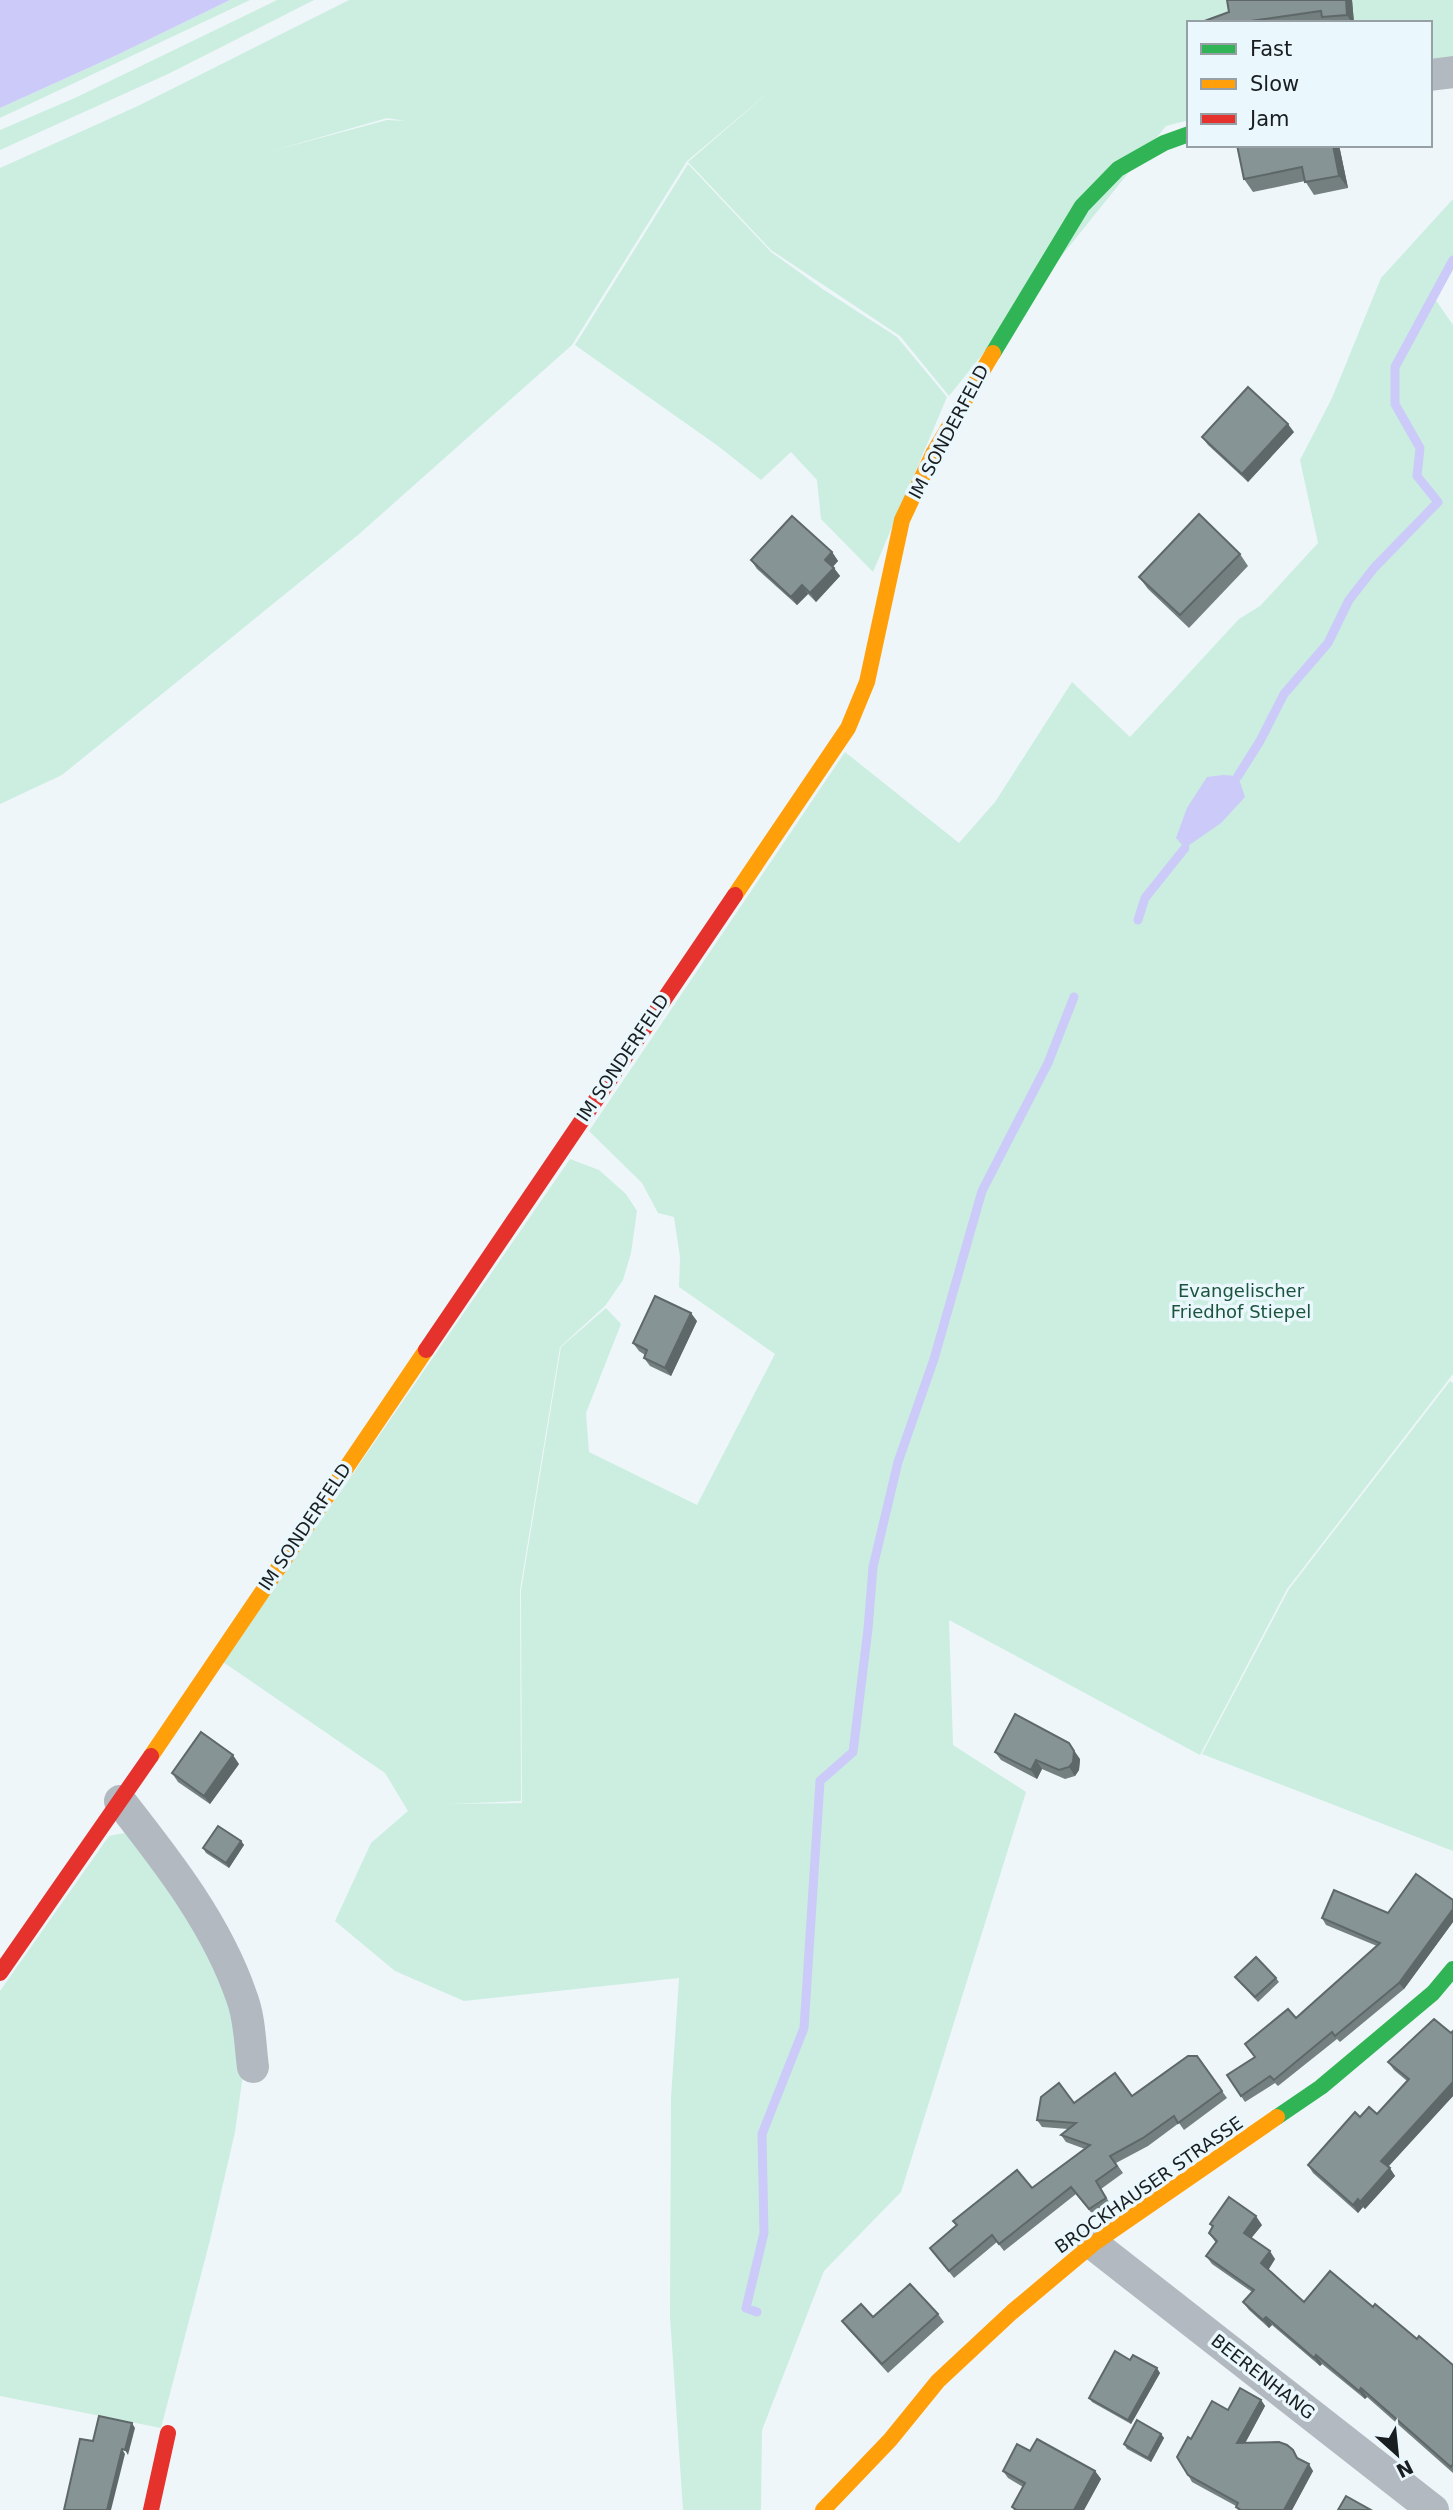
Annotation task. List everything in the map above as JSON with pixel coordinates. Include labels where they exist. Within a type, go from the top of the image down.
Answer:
[{"type":"street","points":[[1432,75],[1453,72]]},
{"type":"street","name":"IM SONDERFELD","points":[[0,1973],[120,1801],[848,728],[867,682],[902,520],[940,442],[1082,206],[1118,169],[1187,135]]},
{"type":"street","points":[[120,1801],[171,1865],[218,1941],[243,2000],[253,2067]]},
{"type":"street","name":"BROCKHAUSER STRASSE","points":[[823,2510],[890,2440],[938,2381],[1012,2312],[1093,2245],[1321,2087],[1433,1993],[1453,1969]]},
{"type":"street","name":"BEERENHANG","points":[[1093,2245],[1433,2510]]},
{"type":"street","points":[[151,2510],[168,2433]]},
{"type":"green space","points":[[230,0],[250,0],[0,118],[0,108]]},
{"type":"green space","points":[[277,0],[314,0],[168,74],[0,150],[0,130],[77,97]]},
{"type":"green space","points":[[349,0],[1453,0],[1453,63],[1432,66],[1432,21],[1187,21],[1187,121],[1166,126],[949,396],[900,336],[771,250],[688,162],[768,93],[687,161],[572,345],[358,535],[62,775],[0,804],[0,168],[140,105]],"holes":[[[387,118],[405,121],[387,120],[272,151]]]},
{"type":"green space","points":[[688,164],[771,252],[897,337],[947,397],[873,572],[821,519],[817,480],[791,452],[761,480],[718,446],[575,345]]},
{"type":"green space","name":"Evangelischer Friedhof Stiepel","points":[[1453,199],[1453,269],[1435,299],[1453,325],[1453,1374],[1287,1589],[1200,1755],[949,1620],[953,1745],[1026,1792],[901,2192],[824,2271],[762,2430],[761,2510],[683,2510],[670,2316],[671,2098],[679,1978],[464,2001],[395,1971],[335,1921],[371,1843],[408,1811],[385,1773],[223,1662],[570,1159],[599,1170],[626,1194],[637,1211],[631,1253],[623,1280],[605,1306],[560,1347],[520,1590],[521,1801],[448,1804],[522,1803],[521,1591],[561,1347],[606,1308],[621,1324],[586,1413],[589,1452],[697,1505],[775,1354],[679,1287],[680,1257],[674,1217],[658,1213],[642,1183],[589,1131],[845,752],[959,843],[995,802],[1072,682],[1130,737],[1239,619],[1260,606],[1318,543],[1300,460],[1332,398],[1381,278]]},
{"type":"green space","points":[[1450,1381],[1453,1383],[1453,1851],[1202,1754],[1289,1589]]},
{"type":"green space","points":[[124,1833],[139,1842],[170,1881],[235,2006],[244,2067],[235,2132],[161,2428],[0,2396],[0,1991],[109,1836]]},
{"type":"water","points":[[0,0],[230,0],[0,108]]},
{"type":"water","points":[[1238,776],[1245,797],[1221,823],[1185,848],[1176,838],[1187,808],[1207,777]]},
{"type":"building","points":[[1227,0],[1346,0],[1347,15],[1322,17],[1321,11],[1250,21],[1204,21],[1229,12]]},
{"type":"building","points":[[1237,147],[1333,147],[1339,176],[1305,182],[1302,167],[1244,179]]},
{"type":"building","points":[[1248,387],[1288,424],[1242,474],[1202,437]]},
{"type":"building","points":[[1199,514],[1240,554],[1180,615],[1139,577]]},
{"type":"building","points":[[792,516],[832,552],[825,560],[834,568],[810,593],[802,585],[791,597],[751,560]]},
{"type":"building","points":[[655,1296],[691,1313],[665,1368],[644,1358],[647,1350],[633,1343]]},
{"type":"building","points":[[1015,1714],[1069,1743],[1074,1751],[1073,1762],[1069,1767],[1059,1770],[1036,1760],[1031,1770],[995,1752]]},
{"type":"building","points":[[201,1732],[233,1755],[204,1796],[172,1773]]},
{"type":"building","points":[[218,1826],[241,1841],[226,1863],[203,1848]]},
{"type":"building","points":[[1416,1874],[1453,1900],[1453,1909],[1399,1983],[1335,2036],[1332,2032],[1274,2080],[1270,2076],[1241,2096],[1227,2075],[1255,2057],[1245,2044],[1288,2009],[1296,2018],[1380,1943],[1322,1918],[1334,1890],[1388,1913]]},
{"type":"building","points":[[1256,1957],[1276,1978],[1255,1997],[1235,1977]]},
{"type":"building","points":[[1434,2019],[1451,2033],[1453,2031],[1453,2082],[1381,2161],[1390,2168],[1360,2202],[1358,2199],[1353,2205],[1308,2165],[1355,2112],[1360,2117],[1369,2107],[1377,2114],[1409,2079],[1388,2062]]},
{"type":"building","points":[[1188,2056],[1197,2056],[1222,2091],[1178,2123],[1174,2116],[1143,2138],[1110,2156],[1117,2166],[1096,2181],[1106,2198],[1089,2209],[1071,2187],[999,2244],[992,2235],[949,2271],[930,2248],[957,2225],[953,2221],[1017,2170],[1032,2188],[1090,2145],[1061,2135],[1076,2123],[1037,2120],[1041,2097],[1059,2083],[1074,2103],[1115,2073],[1132,2096]]},
{"type":"building","points":[[1229,2197],[1256,2216],[1244,2233],[1270,2251],[1261,2263],[1304,2302],[1330,2271],[1373,2307],[1375,2304],[1453,2365],[1451,2467],[1361,2388],[1359,2391],[1316,2355],[1314,2358],[1266,2317],[1263,2320],[1243,2302],[1254,2290],[1206,2256],[1217,2241],[1209,2233],[1213,2226],[1210,2224]]},
{"type":"building","points":[[910,2284],[938,2314],[882,2364],[842,2321],[861,2304],[873,2317]]},
{"type":"building","points":[[1115,2351],[1130,2360],[1133,2355],[1157,2368],[1128,2420],[1089,2398]]},
{"type":"building","points":[[1240,2388],[1261,2400],[1237,2443],[1279,2442],[1287,2445],[1297,2458],[1309,2464],[1284,2510],[1241,2510],[1236,2507],[1238,2503],[1188,2475],[1177,2457],[1188,2437],[1191,2439],[1212,2401],[1228,2410]]},
{"type":"building","points":[[99,2416],[132,2423],[125,2450],[122,2449],[107,2510],[64,2510],[80,2439],[93,2441]]},
{"type":"building","points":[[1137,2420],[1161,2434],[1148,2458],[1124,2444]]},
{"type":"building","points":[[1037,2439],[1095,2471],[1074,2510],[1017,2510],[1012,2507],[1025,2483],[1003,2471],[1017,2444],[1030,2451]]},
{"type":"building","points":[[1346,2496],[1371,2510],[1338,2510]]},
{"type":"waterway","points":[[1238,776],[1284,694],[1328,643],[1349,600],[1374,568],[1438,502],[1417,476],[1420,448],[1395,404],[1395,367],[1453,260]]},
{"type":"waterway","points":[[1138,920],[1145,898],[1185,848]]},
{"type":"waterway","points":[[757,2312],[746,2308],[764,2233],[762,2134],[804,2028],[820,1781],[853,1752],[873,1567],[898,1462],[934,1359],[982,1191],[1048,1063],[1074,997]]},
{"type":"traffic: fast","points":[[993,353],[1082,206],[1118,169],[1164,143],[1187,135]]},
{"type":"traffic: fast","points":[[1277,2117],[1321,2087],[1433,1993],[1453,1969]]},
{"type":"traffic: slow","points":[[735,895],[848,728],[867,682],[902,520],[934,452],[993,353]]},
{"type":"traffic: slow","points":[[151,1756],[426,1350]]},
{"type":"traffic: slow","points":[[823,2510],[890,2440],[938,2381],[1012,2312],[1093,2244],[1277,2117]]},
{"type":"traffic: jam","points":[[426,1350],[735,895]]},
{"type":"traffic: jam","points":[[0,1973],[151,1756]]},
{"type":"traffic: jam","points":[[151,2510],[168,2433]]}]
